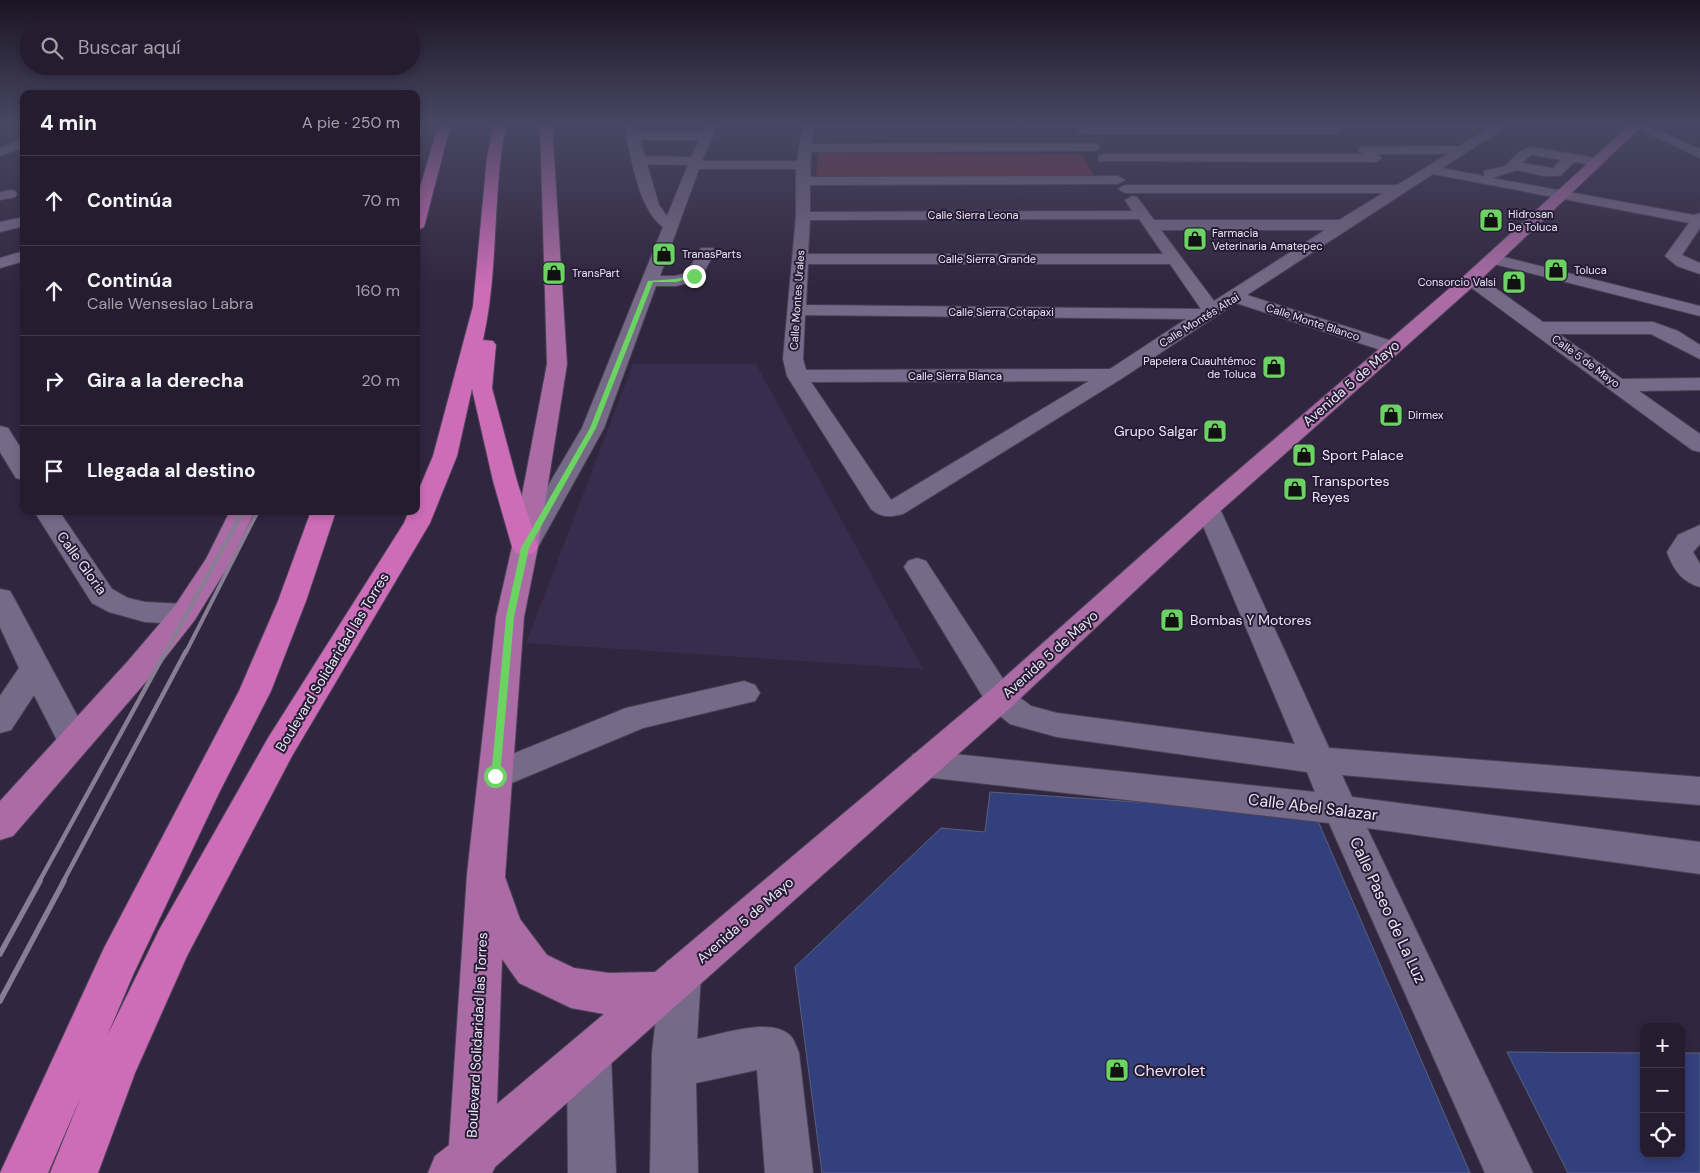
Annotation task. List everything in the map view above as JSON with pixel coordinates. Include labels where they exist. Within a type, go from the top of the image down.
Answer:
[{"type":"highway","points":[[421,194],[426,178]]},
{"type":"highway","name":"Boulevard Solidaridad las Torres","points":[[74,1173],[115,1066],[172,943],[280,747],[417,523],[445,456],[482,306],[491,178]]},
{"type":"highway","points":[[482,306],[487,336],[482,388],[505,481],[525,548]]},
{"type":"highway","points":[[24,1173],[118,962],[202,792],[255,691],[292,600],[323,515]]},
{"type":"main road","name":"Boulevard Solidaridad las Torres","points":[[464,1168],[486,874],[510,617],[525,548],[557,364],[548,178]]},
{"type":"main road","name":"Avenida 5 de Mayo","points":[[464,1168],[670,984],[1000,699],[1208,510],[1471,279],[1492,259],[1564,178]]},
{"type":"main road","points":[[0,825],[139,669],[184,614],[219,560],[241,515]]},
{"type":"main road","points":[[486,874],[504,929],[533,969],[571,988],[609,994],[670,984]]},
{"type":"street","points":[[644,178],[652,205],[659,217],[672,226]]},
{"type":"street","points":[[525,548],[593,428],[690,178]]},
{"type":"street","name":"Calle Montes Urales","points":[[804,178],[803,216],[793,351],[797,376],[880,504],[886,508]]},
{"type":"street","points":[[1007,178],[1122,185],[1400,178]]},
{"type":"street","points":[[1117,178],[1210,312]]},
{"type":"street","name":"Calle Montés Altai","points":[[886,508],[899,506],[1114,375],[1342,226],[1400,178]]},
{"type":"street","points":[[1566,178],[1593,200],[1699,218],[1673,256],[1675,259],[1700,269]]},
{"type":"street","name":"Calle Sierra Leona","points":[[803,216],[1147,220],[1342,226]]},
{"type":"street","points":[[0,227],[20,222]]},
{"type":"street","points":[[1684,242],[1700,242]]},
{"type":"street","points":[[651,281],[676,280],[694,276],[707,251]]},
{"type":"street","points":[[0,263],[20,257]]},
{"type":"street","name":"Calle Sierra Grande","points":[[799,260],[1175,259]]},
{"type":"street","points":[[1492,259],[1700,311]]},
{"type":"street","name":"Calle 5 de Mayo","points":[[1471,279],[1700,445]]},
{"type":"street","name":"Calle Monte Blanco","points":[[1241,293],[1396,343]]},
{"type":"street","name":"Calle Sierra Cotapaxi","points":[[795,310],[1210,312]]},
{"type":"street","points":[[1540,328],[1653,328],[1671,335],[1700,353]]},
{"type":"street","name":"Calle Sierra Blanca","points":[[797,376],[1114,375]]},
{"type":"street","points":[[1618,385],[1700,384]]},
{"type":"street","points":[[0,433],[20,466]]},
{"type":"street","name":"Calle Paseo de La Luz","points":[[1208,510],[1318,760],[1509,1173]]},
{"type":"street","name":"Calle Gloria","points":[[55,516],[102,596],[118,605],[145,612],[184,614]]},
{"type":"street","points":[[1700,533],[1687,541],[1680,552],[1685,565],[1700,578]]},
{"type":"street","points":[[918,567],[1000,699],[1021,715],[1057,726],[1318,760],[1700,791]]},
{"type":"street","points":[[0,598],[35,669],[74,741]]},
{"type":"street","points":[[0,721],[8,697],[35,669]]},
{"type":"street","points":[[495,776],[637,717],[744,693]]},
{"type":"street","name":"Calle Abel Salazar","points":[[925,764],[1342,810],[1700,858]]},
{"type":"street","points":[[670,984],[675,1066],[674,1173]]},
{"type":"street","points":[[675,1066],[764,1047],[770,1047],[777,1053],[790,1173]]},
{"type":"street","points":[[589,1057],[592,1173]]},
{"type":"shaded area","points":[[633,364],[756,364],[923,669],[526,643]]},
{"type":"building","name":"Chevrolet","points":[[990,792],[1315,814],[1470,1173],[822,1173],[795,967],[941,828],[985,832]]},
{"type":"building","points":[[1507,1052],[1640,1053],[1640,1158],[1685,1158],[1685,1053],[1700,1053],[1700,1173],[1568,1173]]},
{"type":"railway","points":[[166,652],[241,515]]},
{"type":"railway","points":[[186,652],[256,515]]},
{"type":"railway","points":[[39,882],[166,651]]},
{"type":"railway","points":[[63,882],[186,651]]},
{"type":"railway","points":[[0,954],[40,881]]},
{"type":"railway","points":[[0,1001],[64,881]]},
{"type":"place","name":"Hidrosan De Toluca","points":[[1491,220]]},
{"type":"place","name":"Farmacia Veterinaria Amatepec","points":[[1195,239]]},
{"type":"place","name":"TranasParts","points":[[664,254]]},
{"type":"place","name":"Toluca","points":[[1556,270]]},
{"type":"place","name":"TransPart","points":[[554,273]]},
{"type":"place","name":"Consorcio Valsi","points":[[1514,282]]},
{"type":"place","name":"Papelera Cuauhtémoc de Toluca","points":[[1274,367]]},
{"type":"place","name":"Dirmex","points":[[1391,415]]},
{"type":"place","name":"Grupo Salgar","points":[[1215,431]]},
{"type":"place","name":"Sport Palace","points":[[1304,455]]},
{"type":"place","name":"Transportes Reyes","points":[[1295,489]]},
{"type":"place","name":"Bombas Y Motores","points":[[1172,620]]},
{"type":"place","name":"Chevrolet","points":[[1117,1070]]},
{"type":"route","points":[[495,776],[510,617],[525,548],[593,428],[651,281],[688,279],[694,276]]}]
